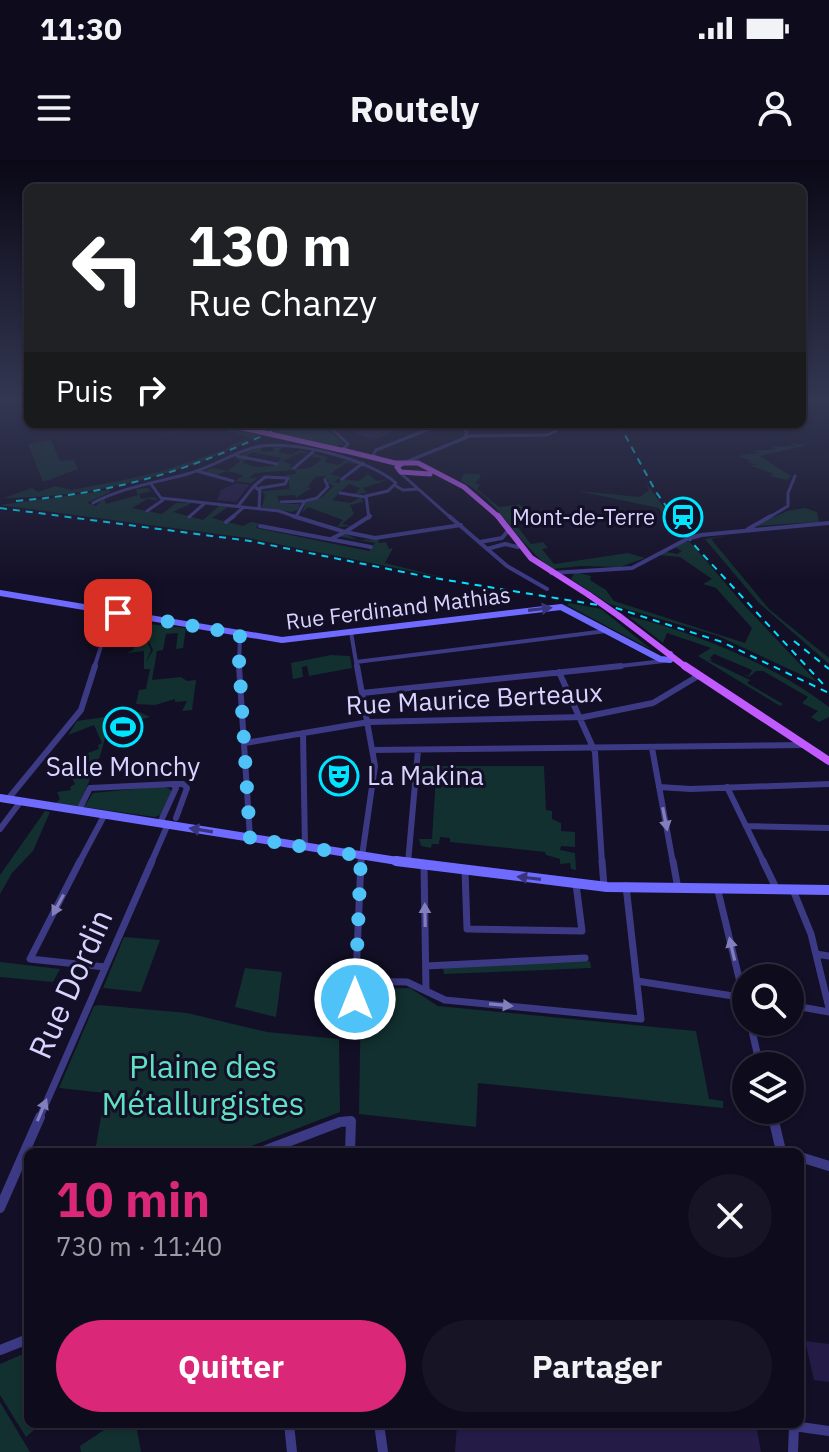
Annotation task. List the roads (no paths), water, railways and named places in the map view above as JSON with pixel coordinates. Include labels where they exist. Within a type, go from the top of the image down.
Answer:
[{"type":"main road","points":[[378,462],[414,474],[436,475],[467,491],[491,510],[518,547],[554,574],[572,582],[634,626],[668,658],[829,761]]},
{"type":"main road","points":[[398,469],[405,462]]},
{"type":"main road","points":[[409,462],[418,463],[483,500],[500,517],[526,554],[589,595]]},
{"type":"main road","points":[[414,474],[424,468]]},
{"type":"street","points":[[93,503],[110,493],[197,471],[218,462]]},
{"type":"street","points":[[269,462],[277,464]]},
{"type":"street","points":[[294,468],[301,462]]},
{"type":"street","points":[[360,462],[393,478],[396,486],[407,491]]},
{"type":"street","points":[[342,479],[363,463]]},
{"type":"street","points":[[398,469],[408,482],[487,549],[517,573],[547,589]]},
{"type":"street","points":[[197,471],[233,481]]},
{"type":"street","points":[[408,482],[406,477],[414,474]]},
{"type":"street","points":[[748,529],[788,506],[788,493],[795,476]]},
{"type":"street","points":[[238,506],[266,477],[288,478],[286,483],[264,486],[259,490]]},
{"type":"street","points":[[281,502],[317,498],[328,487],[325,480]]},
{"type":"street","points":[[151,484],[158,497],[164,499],[259,508],[375,538],[461,525]]},
{"type":"street","points":[[254,486],[259,490]]},
{"type":"street","points":[[340,493],[365,497],[396,486]]},
{"type":"street","points":[[383,492],[418,489]]},
{"type":"street","points":[[259,490],[259,508]]},
{"type":"street","points":[[245,497],[259,498]]},
{"type":"street","points":[[331,539],[370,517],[365,497]]},
{"type":"street","points":[[147,511],[164,499]]},
{"type":"street","points":[[292,531],[305,501]]},
{"type":"street","points":[[189,517],[205,503]]},
{"type":"street","points":[[226,522],[244,507]]},
{"type":"street","points":[[554,574],[580,568],[634,567],[664,547],[701,535],[829,523]]},
{"type":"street","points":[[260,526],[371,547]]},
{"type":"street","points":[[480,542],[502,538],[507,532]]},
{"type":"street","points":[[487,549],[507,544],[518,547]]},
{"type":"street","points":[[554,574],[580,568]]},
{"type":"street","points":[[572,571],[569,578],[572,582]]},
{"type":"street","name":"Rue Ferdinand Mathias","points":[[0,593],[284,640],[564,608],[610,631]]},
{"type":"street","points":[[4,798],[81,710],[106,631],[118,613]]},
{"type":"street","points":[[356,662],[610,631],[668,658]]},
{"type":"street","points":[[351,632],[374,770],[361,856],[355,999]]},
{"type":"street","points":[[240,634],[250,838]]},
{"type":"street","points":[[362,693],[668,658]]},
{"type":"street","points":[[559,672],[594,748],[604,886]]},
{"type":"street","name":"Rue Maurice Berteaux","points":[[245,743],[367,722],[580,718],[653,703],[696,676]]},
{"type":"street","points":[[303,733],[305,847]]},
{"type":"street","points":[[372,750],[806,745]]},
{"type":"street","points":[[652,748],[678,889]]},
{"type":"street","points":[[408,863],[418,750]]},
{"type":"street","points":[[168,822],[176,788],[173,784]]},
{"type":"street","points":[[79,810],[90,788],[183,784],[187,788],[168,822]]},
{"type":"street","points":[[659,787],[829,784]]},
{"type":"street","points":[[727,787],[776,888]]},
{"type":"street","points":[[4,798],[168,822],[361,856],[576,884],[718,891],[776,888],[829,890]]},
{"type":"street","points":[[0,829],[21,801]]},
{"type":"street","points":[[105,814],[30,959],[105,967]]},
{"type":"street","name":"Rue Dordin","points":[[26,1148],[168,822]]},
{"type":"street","points":[[746,826],[829,828]]},
{"type":"street","points":[[424,865],[426,990]]},
{"type":"street","points":[[465,870],[467,929],[582,931],[576,884]]},
{"type":"street","points":[[354,981],[407,982],[445,1000],[641,1019],[626,886]]},
{"type":"street","points":[[793,890],[816,954],[829,1010],[804,1007]]},
{"type":"street","points":[[718,891],[736,964]]},
{"type":"street","points":[[816,954],[829,956]]},
{"type":"street","points":[[426,966],[585,958]]},
{"type":"street","points":[[637,981],[732,999]]},
{"type":"street","points":[[272,1148],[340,1122],[351,1121],[350,1148]]},
{"type":"street","points":[[775,1124],[781,1148]]},
{"type":"street","name":"Rue Dordin","points":[[0,1208],[24,1153]]},
{"type":"street","points":[[804,1158],[829,1166]]},
{"type":"street","points":[[0,1350],[24,1341]]},
{"type":"street","points":[[804,1427],[829,1431]]},
{"type":"street","points":[[289,1428],[292,1452]]},
{"type":"street","points":[[380,1428],[383,1452]]},
{"type":"street","points":[[793,1452],[794,1428]]},
{"type":"railway","points":[[16,501],[123,485],[198,462]]},
{"type":"railway","points":[[640,462],[656,492],[695,546],[823,684]]},
{"type":"railway","points":[[0,508],[250,541],[428,577],[616,608],[722,642],[829,693]]},
{"type":"railway","points":[[794,641],[829,669]]},
{"type":"place","name":"Mont-de-Terre","points":[[683,517]]},
{"type":"place","name":"Salle Monchy","points":[[123,727]]},
{"type":"place","name":"La Makina","points":[[339,776]]},
{"type":"park label","name":"Plaine des Métallurgistes","points":[[203,1086]]}]
